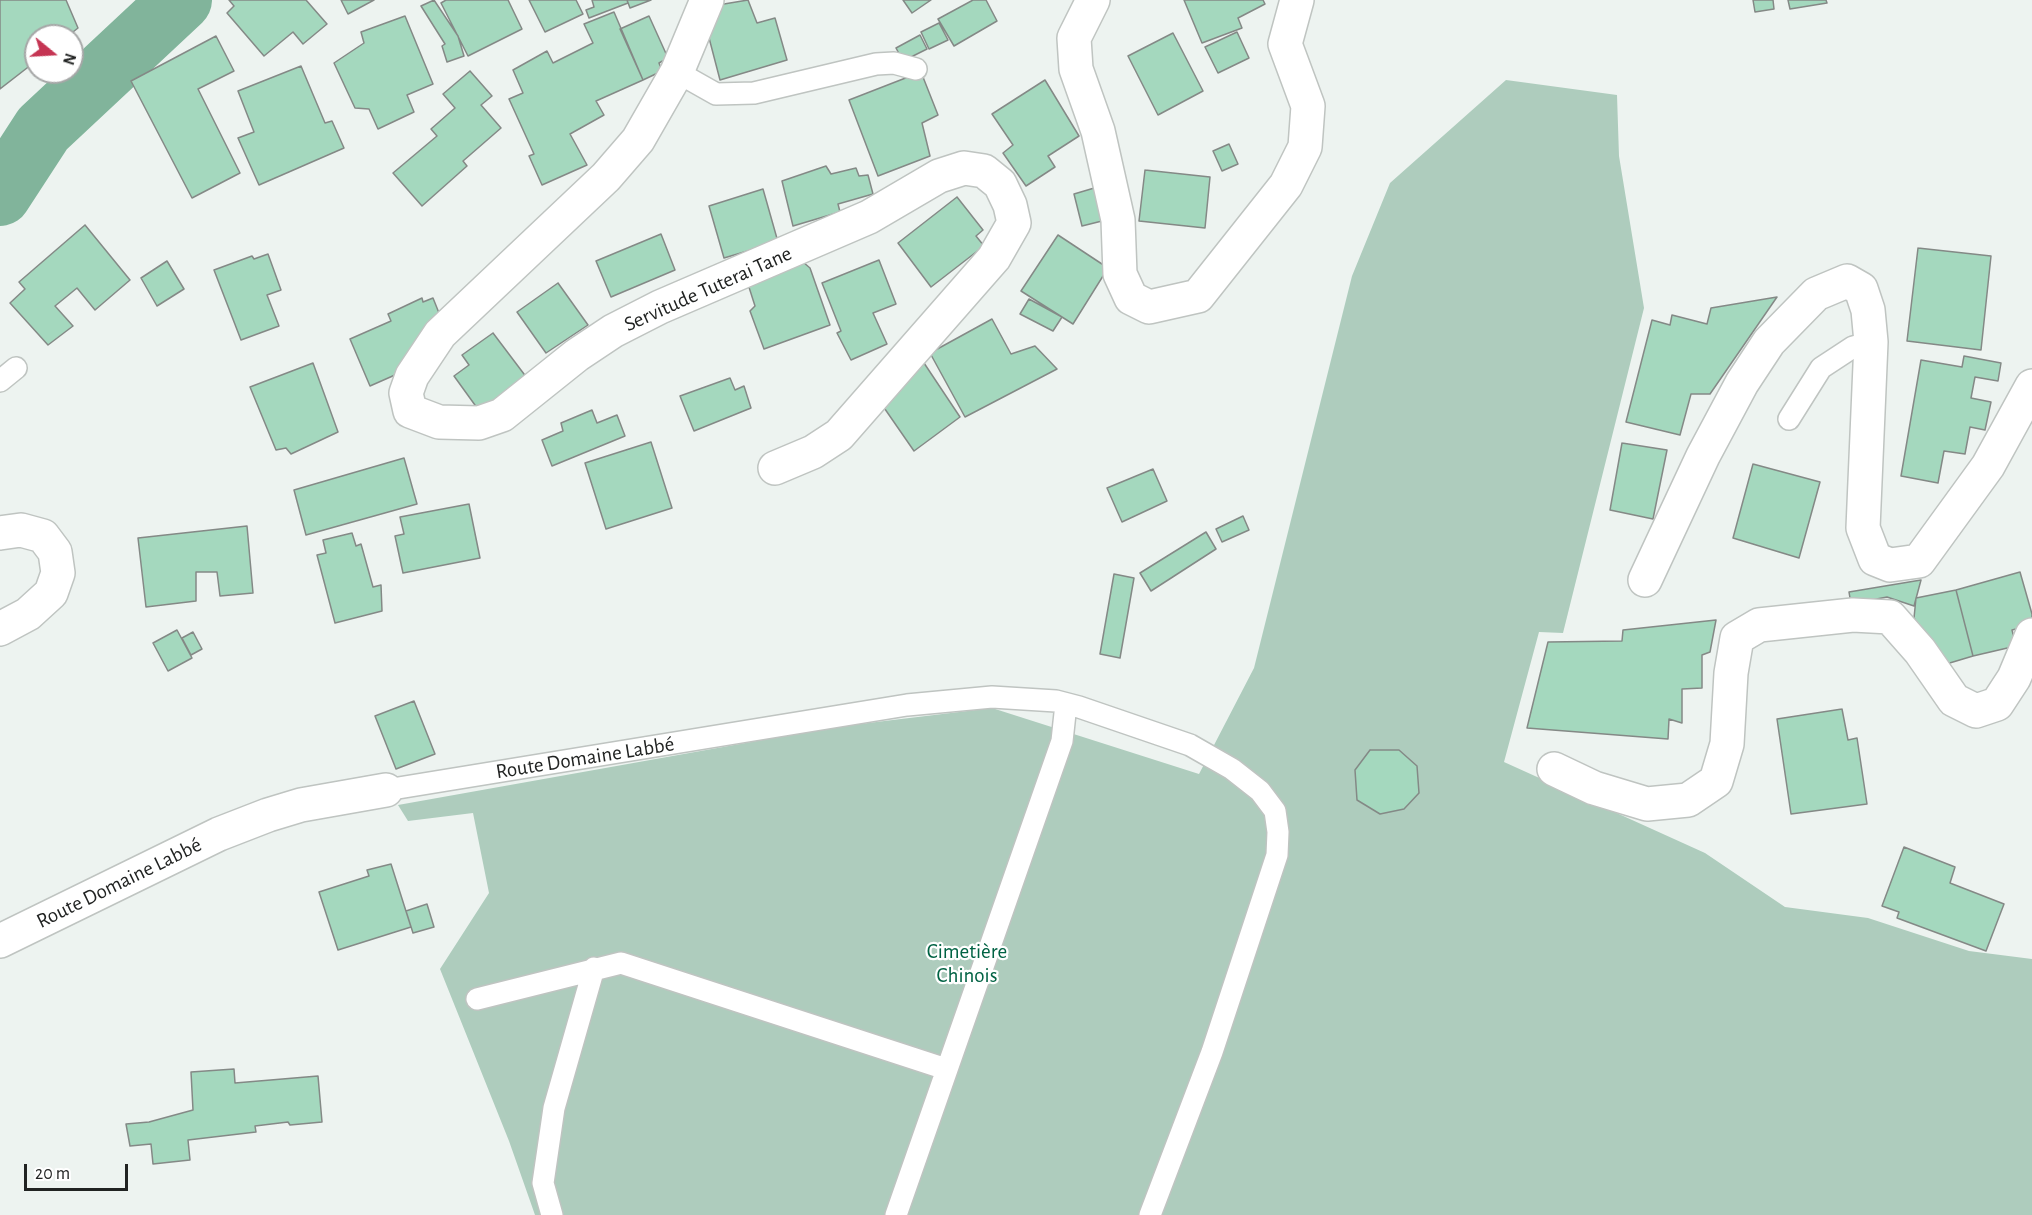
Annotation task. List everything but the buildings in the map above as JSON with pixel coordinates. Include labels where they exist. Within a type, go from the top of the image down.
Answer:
[{"type":"street","name":"Servitude Tuterai Tane","points":[[707,0],[677,72],[638,140],[606,177],[440,334],[412,376],[406,393],[410,411],[439,422],[479,423],[502,415],[577,355],[613,331],[660,307],[837,231],[939,177],[964,168],[984,171],[1000,184],[1010,205],[1014,223],[994,258],[838,435],[813,452],[775,468]]},
{"type":"street","points":[[1093,0],[1074,38],[1076,69],[1098,131],[1118,220],[1120,274],[1131,298],[1149,307],[1197,296],[1286,185],[1305,147],[1308,106],[1285,45],[1297,0]]},
{"type":"street","points":[[1645,580],[1703,456],[1742,383],[1769,342],[1816,294],[1847,281],[1861,289],[1868,310],[1871,342],[1863,528],[1875,559],[1890,565],[1919,561],[1988,466],[2032,386]]},
{"type":"street","points":[[0,533],[21,530],[43,536],[55,552],[58,573],[51,592],[28,614],[0,629]]},
{"type":"street","points":[[1554,769],[1594,788],[1647,804],[1688,800],[1716,781],[1727,744],[1731,673],[1737,638],[1759,626],[1853,615],[1890,618],[1920,651],[1954,700],[1976,711],[1997,704],[2014,678],[2032,635]]},
{"type":"street","name":"Route Domaine Labbé","points":[[0,940],[219,834],[301,805],[386,790]]},
{"type":"lane","points":[[677,72],[716,94],[754,93],[876,63],[894,63],[916,69]]},
{"type":"lane","points":[[1789,418],[1821,368],[1853,347],[1871,342]]},
{"type":"lane","name":"Route Domaine Labbé","points":[[386,790],[908,705],[992,697],[1066,704],[1123,720],[1191,746],[1232,769],[1260,791],[1275,811],[1278,832],[1277,855],[1212,1052],[1150,1215]]},
{"type":"lane","points":[[896,1215],[1062,741],[1066,704]]},
{"type":"lane","points":[[477,999],[621,963],[946,1069]]},
{"type":"lane","points":[[552,1215],[543,1183],[554,1108],[594,968]]},
{"type":"green space","name":"Cimetière Chinois","points":[[1506,80],[1617,95],[1619,156],[1644,308],[1563,633],[1539,632],[1504,762],[1705,853],[1785,907],[1868,918],[1969,951],[2032,959],[2032,1215],[535,1215],[509,1141],[440,969],[489,893],[473,813],[408,821],[398,805],[835,727],[992,708],[1199,774],[1254,668],[1352,276],[1390,183]]},
{"type":"waterway","points":[[0,195],[43,129],[181,0]]}]
